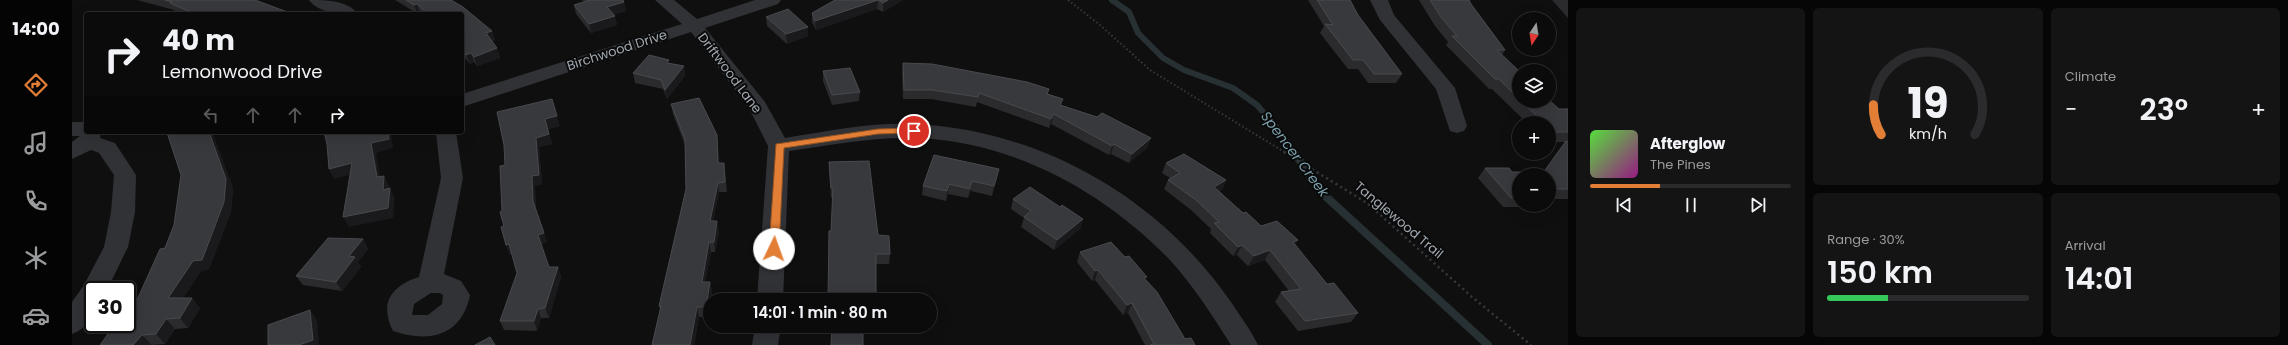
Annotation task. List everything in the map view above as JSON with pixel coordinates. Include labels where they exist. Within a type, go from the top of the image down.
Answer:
[{"type":"street","points":[[318,0],[345,12]]},
{"type":"street","name":"Driftwood Lane","points":[[664,0],[694,25],[758,106],[779,146]]},
{"type":"street","name":"Birchwood Drive","points":[[464,100],[772,0]]},
{"type":"street","points":[[1379,0],[1386,16],[1445,88],[1457,126]]},
{"type":"street","points":[[770,293],[779,146],[878,132],[914,131],[952,134],[1007,146],[1035,155],[1062,167],[1114,200],[1166,242],[1199,278],[1245,345]]},
{"type":"street","points":[[430,283],[452,178],[446,134]]},
{"type":"street","points":[[82,136],[108,148],[125,175],[123,212],[116,247],[99,281]]},
{"type":"street","points":[[72,322],[84,305]]},
{"type":"street","points":[[766,345],[767,333]]},
{"type":"path","name":"Tanglewood Trail","points":[[1068,0],[1096,21],[1150,70],[1367,203],[1472,297],[1531,345]]},
{"type":"building","points":[[165,0],[255,0],[287,12],[190,12],[170,3],[172,2]]},
{"type":"building","points":[[406,0],[451,0],[463,7],[492,31],[486,33],[497,48],[474,57],[471,53],[466,55],[464,52],[464,12],[426,12],[417,4],[414,5]]},
{"type":"building","points":[[590,0],[623,0],[624,2],[607,7],[615,16],[589,24],[574,5]]},
{"type":"building","points":[[835,0],[878,0],[815,21],[812,13]]},
{"type":"building","points":[[878,0],[888,0],[883,3]]},
{"type":"building","points":[[1317,0],[1350,0],[1358,15],[1402,74],[1374,74],[1363,60],[1353,60],[1325,24],[1333,25]]},
{"type":"building","points":[[1430,0],[1469,0],[1505,50],[1497,50],[1512,64],[1512,92],[1499,79],[1495,79],[1452,36],[1457,36],[1441,17]]},
{"type":"building","points":[[788,9],[808,27],[786,34],[766,17]]},
{"type":"building","points":[[649,55],[669,60],[667,63],[684,66],[665,90],[661,80],[633,73]]},
{"type":"building","points":[[903,63],[932,64],[1027,82],[1049,89],[1047,94],[1063,99],[1060,105],[1097,117],[1102,113],[1151,138],[1132,154],[1114,144],[1112,146],[1054,114],[1051,119],[979,93],[978,97],[932,90],[904,90]]},
{"type":"building","points":[[850,68],[860,92],[832,95],[823,71]]},
{"type":"building","points":[[699,98],[717,135],[718,163],[724,163],[725,182],[718,183],[710,221],[717,221],[714,242],[709,242],[702,282],[710,282],[708,293],[703,293],[703,307],[697,307],[690,345],[652,345],[661,306],[659,306],[686,189],[685,139],[671,104]]},
{"type":"building","points":[[552,99],[557,116],[545,119],[549,134],[536,138],[539,175],[532,176],[533,201],[544,233],[538,235],[549,267],[558,267],[545,308],[538,309],[534,321],[500,321],[517,273],[509,244],[506,245],[501,227],[504,226],[500,212],[502,211],[500,166],[505,165],[504,145],[497,112]]},
{"type":"building","points":[[1556,106],[1559,109],[1568,109],[1568,132],[1556,132],[1556,116],[1537,116],[1528,108],[1556,108]]},
{"type":"building","points":[[168,134],[210,134],[226,179],[224,202],[202,260],[193,261],[168,298],[192,298],[180,318],[166,319],[156,334],[142,335],[133,345],[100,345],[109,333],[136,333],[136,300],[160,249],[165,248],[174,225],[181,175]]},
{"type":"building","points":[[324,134],[388,134],[389,139],[371,143],[377,177],[384,176],[383,190],[390,188],[388,208],[343,217],[352,163],[329,169],[327,144]]},
{"type":"building","points":[[1566,141],[1568,142],[1568,189],[1556,189],[1556,168],[1547,168],[1553,160],[1556,160],[1556,155]]},
{"type":"building","points":[[1184,154],[1226,180],[1214,187],[1243,213],[1246,212],[1261,226],[1277,221],[1298,240],[1293,242],[1327,284],[1334,283],[1358,313],[1305,321],[1281,292],[1301,289],[1270,250],[1254,256],[1242,245],[1238,247],[1214,223],[1219,222],[1196,200],[1168,180],[1180,173],[1166,163]]},
{"type":"building","points":[[934,155],[999,169],[994,186],[972,181],[970,189],[949,184],[947,191],[923,186]]},
{"type":"building","points":[[869,161],[878,235],[889,236],[890,254],[876,254],[876,293],[828,293],[829,231],[831,231],[833,188],[831,188],[829,162]]},
{"type":"building","points":[[1485,168],[1509,168],[1512,172],[1512,198]]},
{"type":"building","points":[[1030,187],[1060,207],[1062,205],[1083,219],[1057,240],[1024,217],[1031,211],[1013,199]]},
{"type":"building","points":[[328,238],[363,239],[349,256],[355,257],[336,282],[296,276]]},
{"type":"building","points":[[1111,242],[1125,257],[1129,256],[1147,277],[1144,278],[1157,292],[1185,339],[1191,338],[1195,345],[1150,345],[1154,344],[1132,303],[1127,305],[1098,270],[1095,271],[1080,252]]},
{"type":"building","points":[[310,310],[313,340],[299,345],[268,345],[268,325]]},
{"type":"building","points":[[832,333],[863,333],[863,345],[831,345]]},
{"type":"building","points":[[490,337],[495,345],[475,345]]},
{"type":"waterway","name":"Spencer Creek","points":[[1112,0],[1129,12],[1138,33],[1163,58],[1184,70],[1233,88],[1257,105],[1277,128],[1294,153]]},
{"type":"waterway","name":"Spencer Creek","points":[[1294,152],[1322,193],[1488,345]]},
{"type":"route","points":[[774,249],[779,146],[849,135],[878,132],[914,131]]}]
